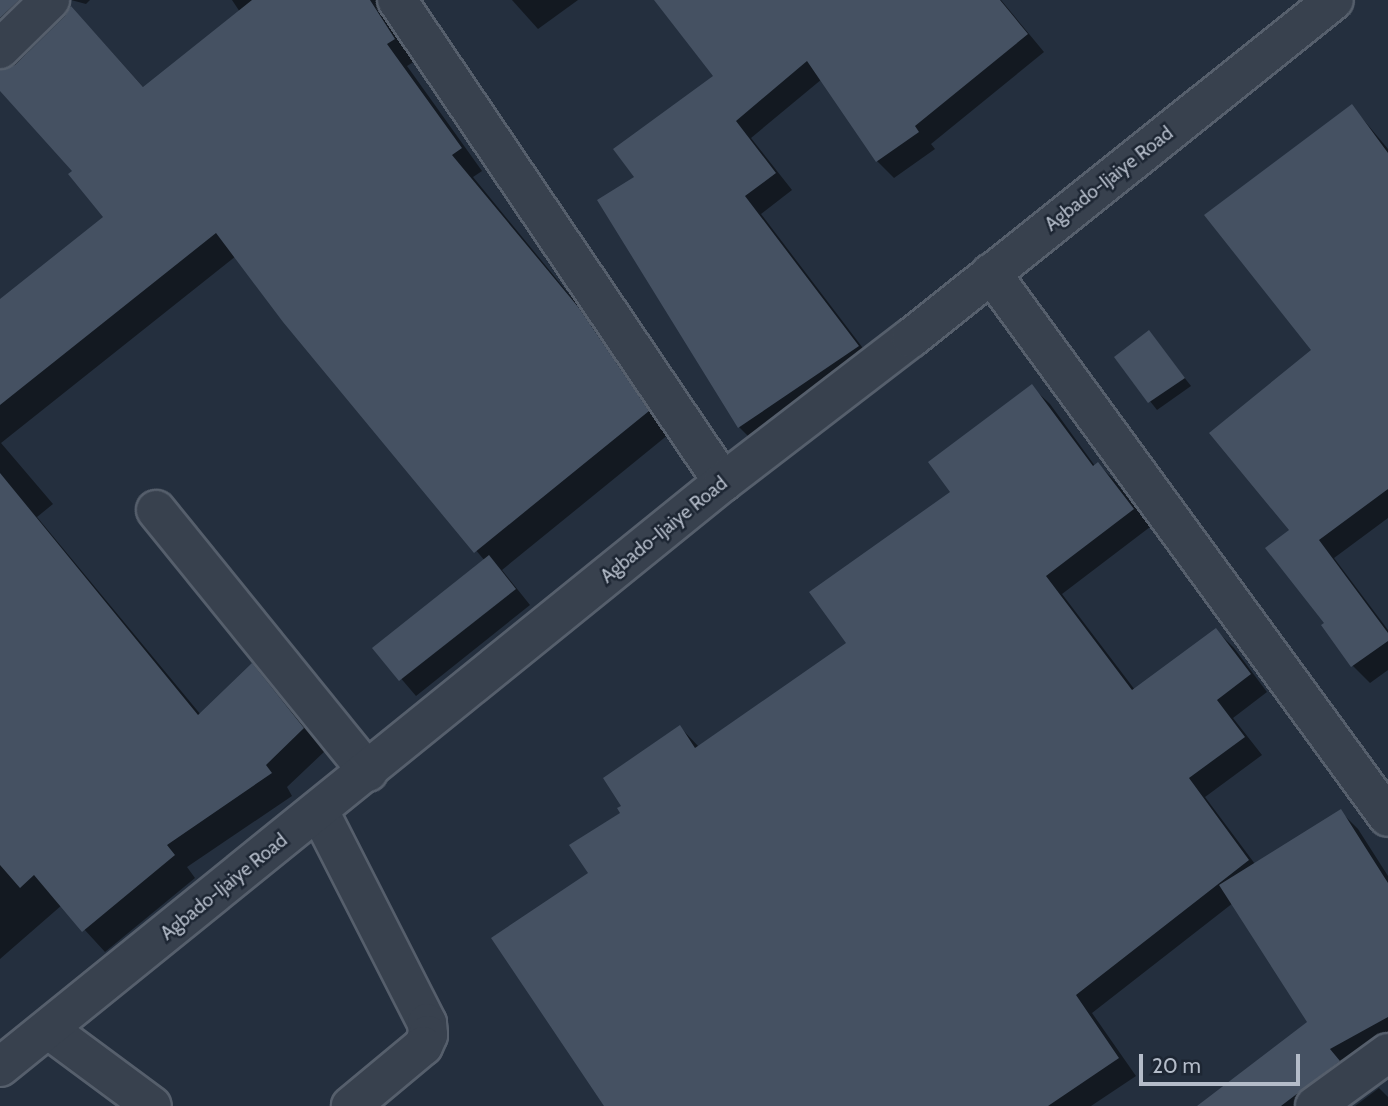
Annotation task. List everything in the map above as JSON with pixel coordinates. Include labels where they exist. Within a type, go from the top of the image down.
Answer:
[{"type":"street","points":[[0,49],[50,0]]},
{"type":"street","points":[[397,0],[723,482]]},
{"type":"street","name":"Agbado-Ijaiye Road","points":[[0,1067],[368,772],[723,482],[1334,0]]},
{"type":"street","points":[[991,273],[1388,817]]},
{"type":"street","points":[[156,510],[368,772]]},
{"type":"street","points":[[319,811],[427,1023],[428,1035],[423,1046],[351,1106]]},
{"type":"street","points":[[48,1028],[152,1106]]},
{"type":"street","points":[[1315,1106],[1388,1053]]},
{"type":"building","points":[[0,0],[19,0],[0,18]]},
{"type":"building","points":[[252,0],[370,0],[395,39],[387,44],[462,148],[452,155],[579,308],[649,411],[474,553],[283,322],[216,233],[0,405],[0,299],[103,217],[68,174],[72,171],[0,91],[0,70],[15,65],[65,16],[71,6],[143,87]]},
{"type":"building","points":[[654,0],[1000,0],[1028,34],[915,126],[919,132],[876,162],[807,61],[736,121],[776,173],[745,196],[859,346],[738,428],[597,200],[634,177],[613,149],[713,76]]},
{"type":"building","points":[[1352,104],[1388,153],[1388,489],[1319,540],[1388,633],[1388,641],[1351,667],[1321,625],[1324,623],[1265,548],[1289,530],[1209,433],[1311,350],[1204,215]]},
{"type":"building","points":[[1149,330],[1185,378],[1148,403],[1114,357]]},
{"type":"building","points":[[1032,384],[1093,466],[1098,462],[1134,509],[1046,576],[1132,690],[1216,628],[1251,674],[1217,700],[1245,737],[1189,778],[1249,860],[1076,995],[1119,1058],[1048,1106],[604,1106],[491,938],[588,873],[569,845],[620,813],[617,808],[621,806],[603,778],[680,725],[695,748],[846,643],[809,592],[950,492],[928,462]]},
{"type":"building","points":[[0,473],[198,715],[252,663],[304,728],[266,765],[272,773],[167,845],[175,855],[82,932],[34,875],[20,888],[0,865]]},
{"type":"building","points":[[489,555],[516,589],[399,681],[372,648]]},
{"type":"building","points":[[1341,809],[1388,883],[1388,1017],[1330,1049],[1340,1061],[1281,1106],[1197,1106],[1307,1022],[1219,885]]}]
